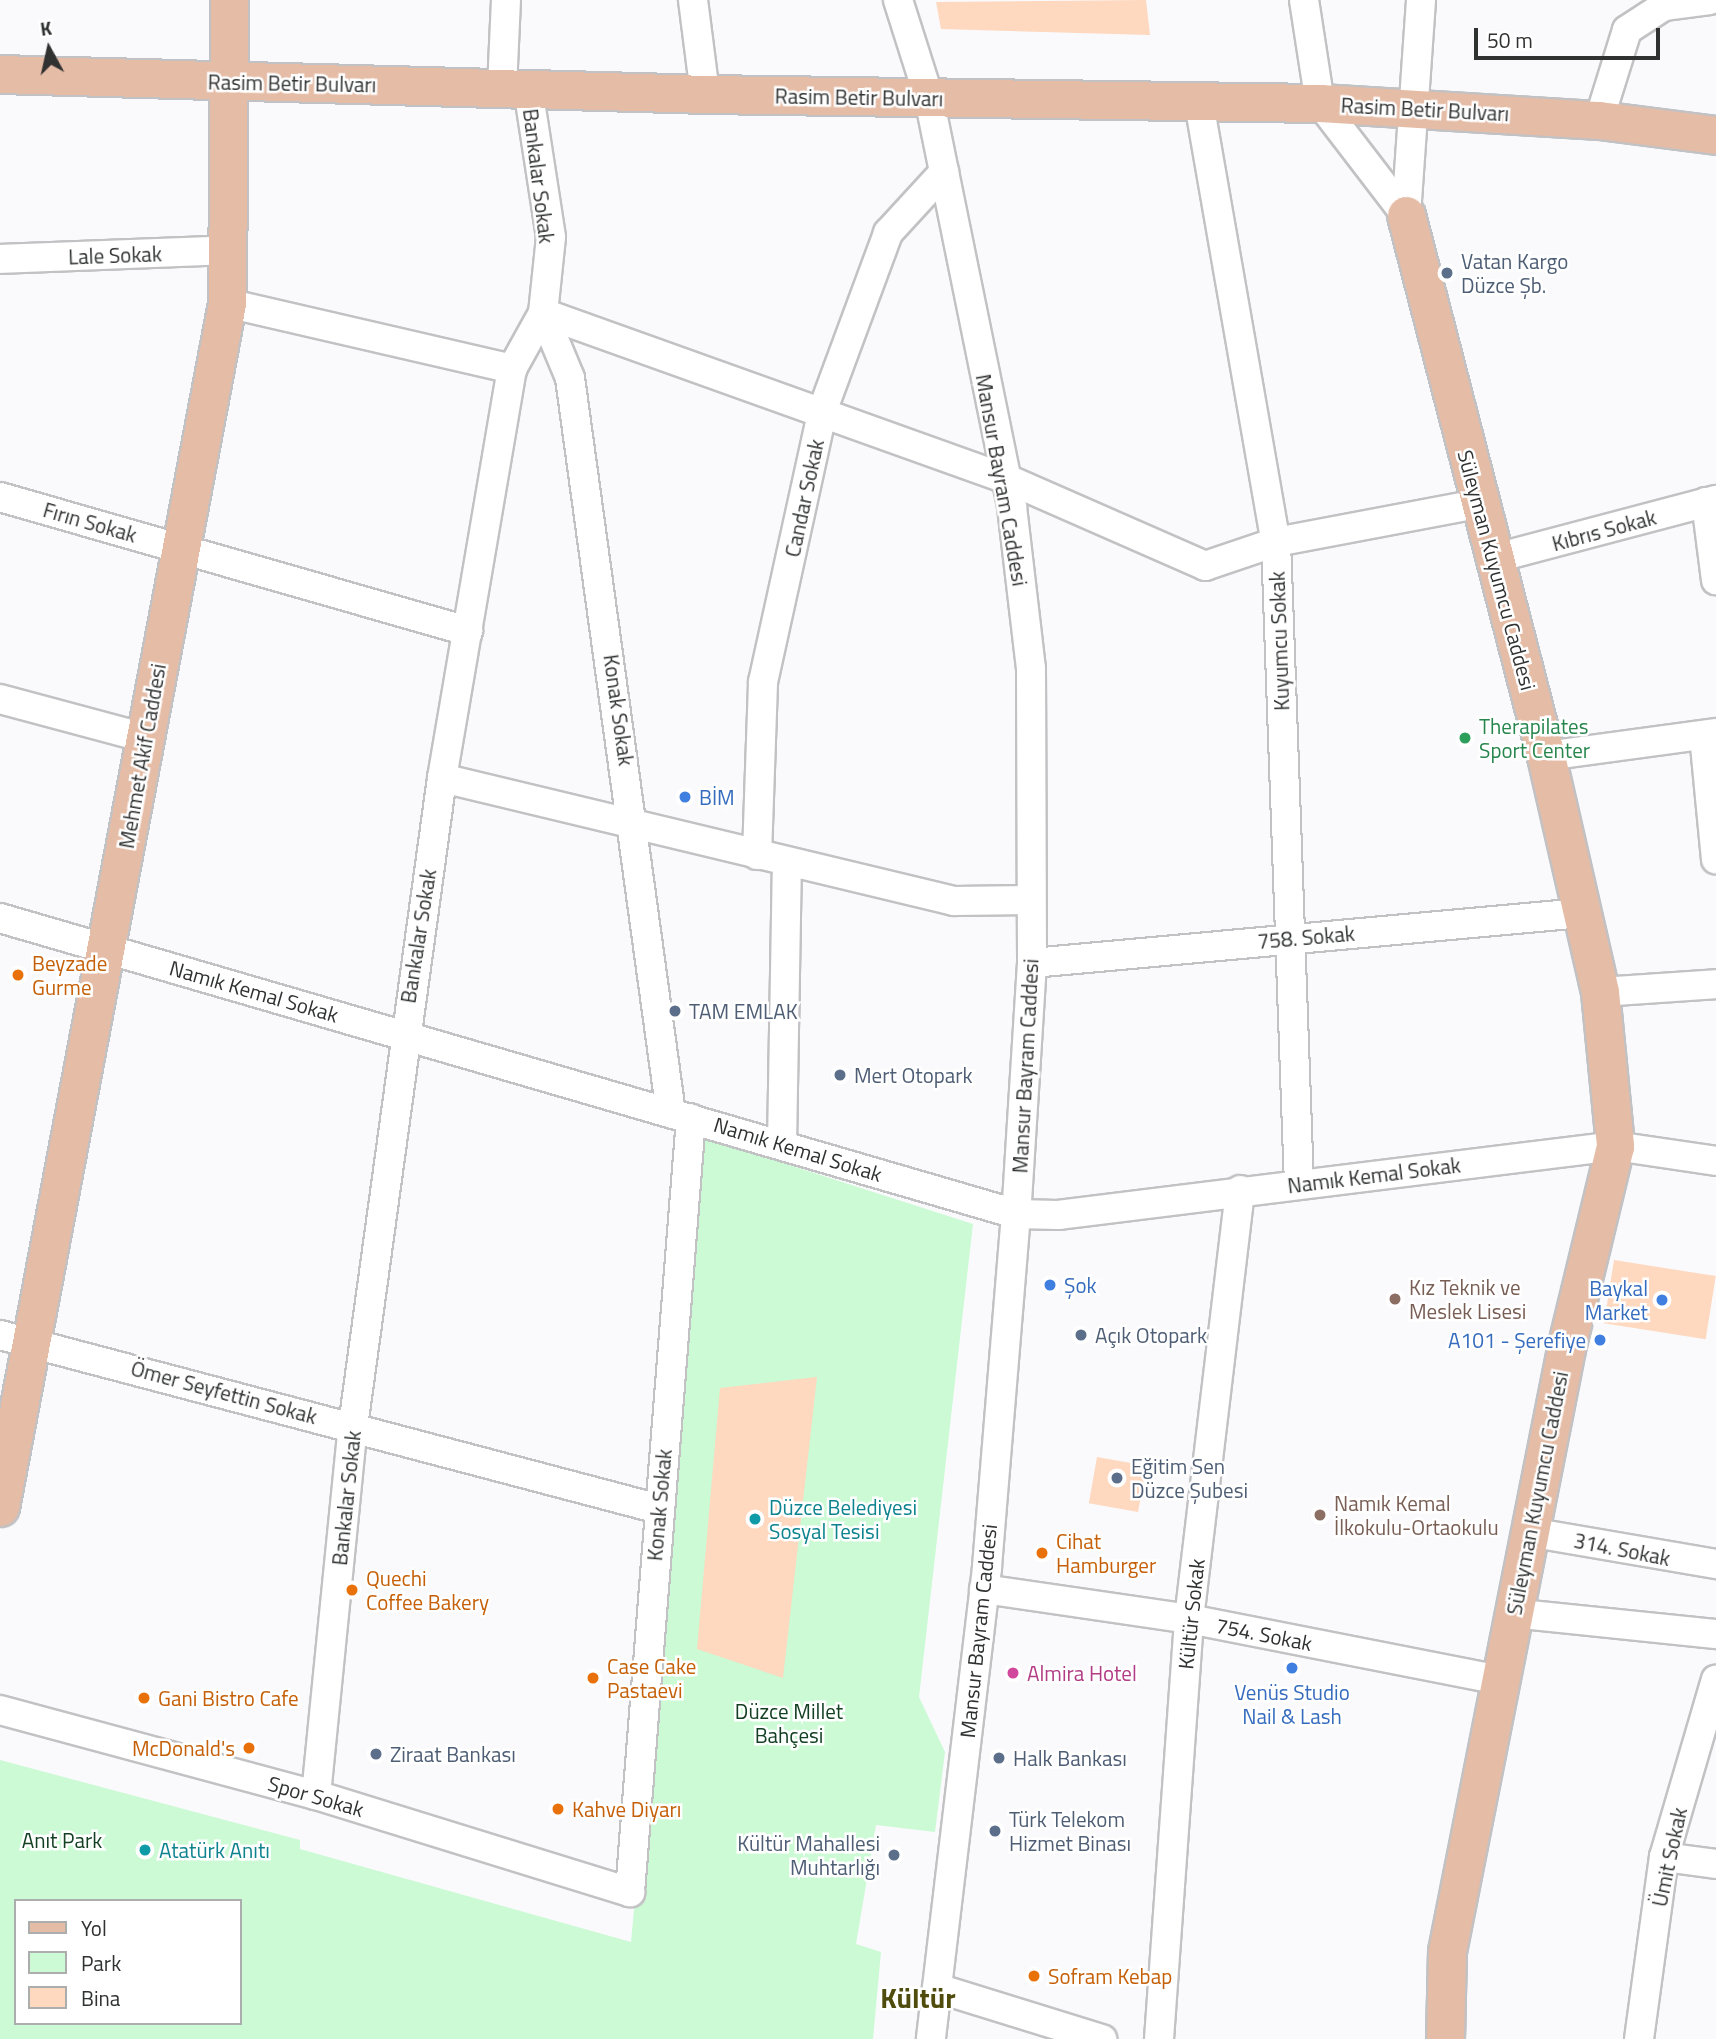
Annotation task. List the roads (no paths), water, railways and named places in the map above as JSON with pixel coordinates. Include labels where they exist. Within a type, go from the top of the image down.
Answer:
[{"type":"main road","name":"Mehmet Akif Caddesi","points":[[0,1507],[16,1337],[108,948],[227,303],[233,82],[229,0]]},
{"type":"main road","name":"Rasim Betir Bulvarı","points":[[0,74],[705,94],[1320,103],[1599,120],[1716,135]]},
{"type":"main road","name":"Süleyman Kuyumcu Caddesi","points":[[1406,215],[1492,559],[1546,755],[1600,992],[1615,1146],[1512,1613],[1447,1951],[1444,2039]]},
{"type":"street","name":"Bankalar Sokak","points":[[316,1795],[353,1426],[403,1034],[442,778],[512,369],[543,313],[551,237],[515,88],[506,0]]},
{"type":"street","points":[[693,0],[705,94]]},
{"type":"street","name":"Mansur Bayram Caddesi","points":[[898,0],[929,98],[1005,478],[1031,669],[1032,963],[1016,1214],[984,1589],[931,2039]]},
{"type":"street","points":[[1304,0],[1320,103],[1406,215]]},
{"type":"street","points":[[1406,215],[1418,108],[1421,0]]},
{"type":"street","points":[[1599,120],[1628,30],[1664,6],[1710,0]]},
{"type":"street","name":"Kuyumcu Sokak","points":[[1199,103],[1276,542],[1298,1185]]},
{"type":"street","name":"Candar Sokak","points":[[757,855],[763,682],[823,409],[888,233],[944,172]]},
{"type":"street","name":"Lale Sokak","points":[[0,259],[230,250]]},
{"type":"street","points":[[227,303],[512,369]]},
{"type":"street","points":[[543,313],[823,409],[1005,478],[1205,566],[1276,542],[1478,503]]},
{"type":"street","name":"Konak Sokak","points":[[543,313],[570,378],[681,1115],[659,1509],[630,1892]]},
{"type":"street","name":"Fırın Sokak","points":[[0,497],[468,631]]},
{"type":"street","points":[[1711,501],[1716,580]]},
{"type":"street","name":"Kıbrıs Sokak","points":[[1492,559],[1711,501]]},
{"type":"street","points":[[0,699],[146,738]]},
{"type":"street","points":[[1546,755],[1710,734],[1716,859]]},
{"type":"street","points":[[442,778],[954,901],[1031,900]]},
{"type":"street","points":[[782,1145],[787,862]]},
{"type":"street","name":"758. Sokak","points":[[1032,963],[1581,913]]},
{"type":"street","name":"Namık Kemal Sokak","points":[[0,918],[1016,1214],[1058,1215],[1240,1190],[1615,1146],[1716,1161]]},
{"type":"street","points":[[1600,992],[1716,984]]},
{"type":"street","name":"Kültür Sokak","points":[[1158,2039],[1189,1619],[1240,1190]]},
{"type":"street","name":"Ömer Seyfettin Sokak","points":[[16,1337],[659,1509]]},
{"type":"street","name":"314. Sokak","points":[[1529,1532],[1716,1564]]},
{"type":"street","name":"754. Sokak","points":[[984,1589],[1189,1619],[1500,1680]]},
{"type":"street","points":[[1512,1613],[1716,1634]]},
{"type":"street","name":"Ümit Sokak","points":[[1639,2039],[1664,1857],[1716,1679]]},
{"type":"street","name":"Spor Sokak","points":[[0,1710],[316,1795],[630,1892]]},
{"type":"street","points":[[1664,1857],[1716,1864]]},
{"type":"street","points":[[937,1988],[1102,2039]]},
{"type":"place","name":"Vatan Kargo Düzce Şb.","points":[[1447,273]]},
{"type":"place","name":"Therapilates Sport Center","points":[[1465,738]]},
{"type":"place","name":"BİM","points":[[685,797]]},
{"type":"place","name":"Beyzade Gurme","points":[[18,975]]},
{"type":"place","name":"TAM EMLAK","points":[[675,1011]]},
{"type":"place","name":"Mert Otopark","points":[[840,1075]]},
{"type":"place","name":"Şok","points":[[1050,1285]]},
{"type":"place","name":"Kız Teknik ve Meslek Lisesi","points":[[1395,1299]]},
{"type":"place","name":"Baykal Market","points":[[1662,1300]]},
{"type":"place","name":"Açık Otopark","points":[[1081,1335]]},
{"type":"place","name":"A101 - Şerefiye","points":[[1600,1340]]},
{"type":"place","name":"Eğitim Sen Düzce Şubesi","points":[[1117,1478]]},
{"type":"place","name":"Namık Kemal İlkokulu-Ortaokulu","points":[[1320,1515]]},
{"type":"place","name":"Düzce Belediyesi Sosyal Tesisi","points":[[755,1519]]},
{"type":"place","name":"Cihat Hamburger","points":[[1042,1553]]},
{"type":"place","name":"Quechi Coffee Bakery","points":[[352,1590]]},
{"type":"place","name":"Venüs Studio Nail & Lash","points":[[1292,1668]]},
{"type":"place","name":"Almira Hotel","points":[[1013,1673]]},
{"type":"place","name":"Case Cake Pastaevi","points":[[593,1678]]},
{"type":"place","name":"Gani Bistro Cafe","points":[[144,1698]]},
{"type":"place","name":"McDonald's","points":[[249,1748]]},
{"type":"place","name":"Ziraat Bankası","points":[[376,1754]]},
{"type":"place","name":"Halk Bankası","points":[[999,1758]]},
{"type":"place","name":"Kahve Diyarı","points":[[558,1809]]},
{"type":"place","name":"Türk Telekom Hizmet Binası","points":[[995,1831]]},
{"type":"place","name":"Atatürk Anıtı","points":[[145,1850]]},
{"type":"place","name":"Kültür Mahallesi Muhtarlığı","points":[[894,1855]]},
{"type":"place","name":"Sofram Kebap","points":[[1034,1976]]},
{"type":"district","name":"Kültür","points":[[918,1998]]},
{"type":"park label","name":"Düzce Millet Bahçesi","points":[[789,1723]]},
{"type":"park label","name":"Anıt Park","points":[[62,1840]]}]
